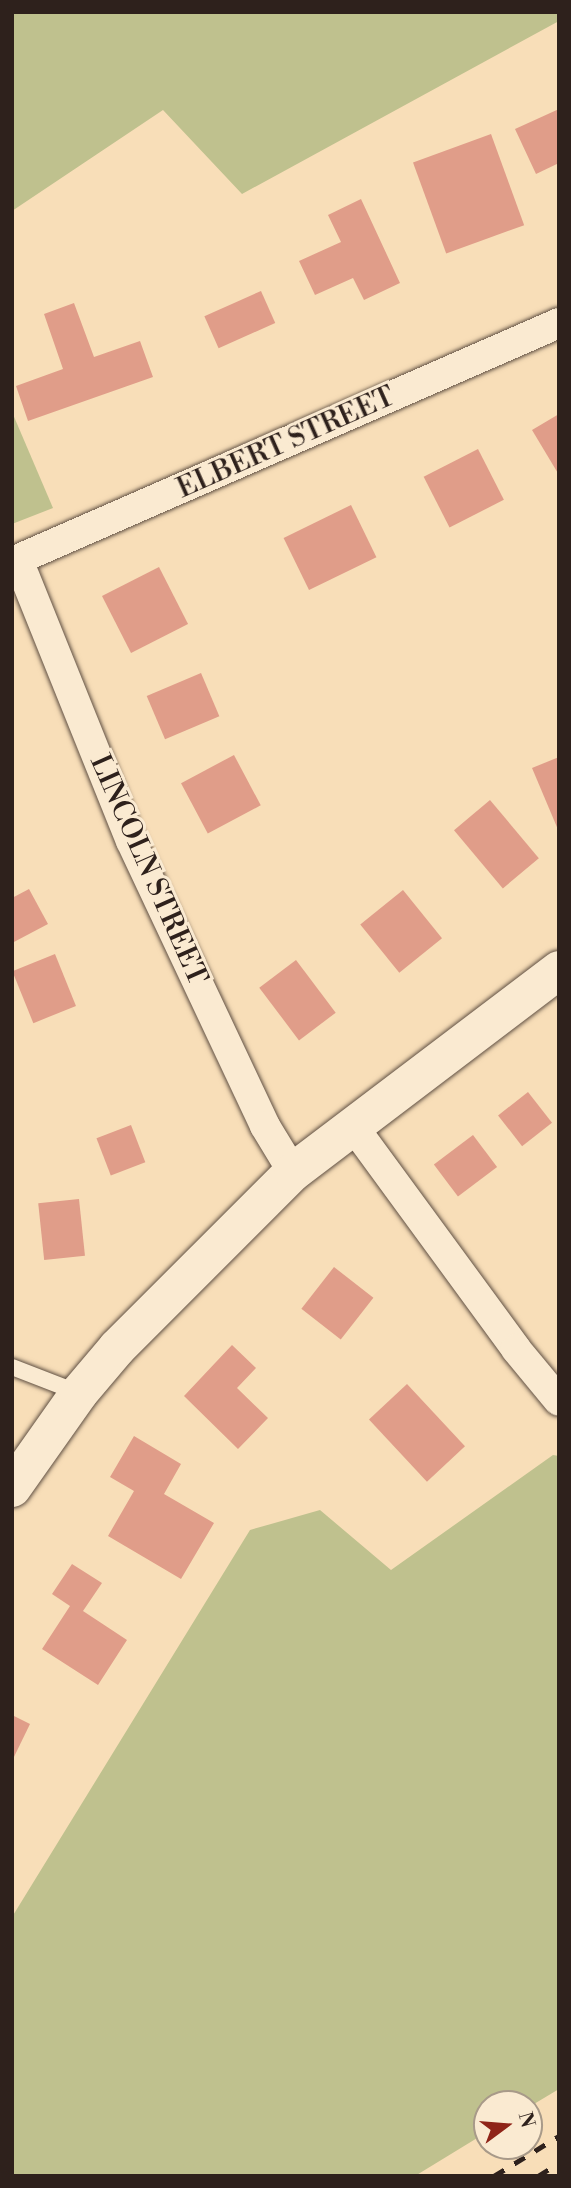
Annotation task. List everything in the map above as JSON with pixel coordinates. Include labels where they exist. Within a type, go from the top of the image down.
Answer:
[{"type":"main road","points":[[12,1488],[79,1393],[117,1348],[293,1172],[559,970]]},
{"type":"street","name":"ELBERT STREET","points":[[15,561],[559,323]]},
{"type":"street","name":"LINCOLN STREET","points":[[15,561],[131,841],[265,1126],[293,1172]]},
{"type":"street","points":[[353,1126],[516,1349],[559,1401]]},
{"type":"lane","points":[[12,1367],[79,1393]]},
{"type":"green space","points":[[12,12],[559,12],[559,21],[242,194],[163,110],[12,211]]},
{"type":"green space","points":[[12,412],[53,508],[12,524]]},
{"type":"green space","points":[[553,1455],[559,1456],[559,2089],[543,2099],[543,2090],[473,2090],[473,2141],[415,2176],[12,2176],[12,1917],[250,1530],[320,1510],[391,1570]]},
{"type":"building","points":[[559,109],[559,163],[536,174],[515,129]]},
{"type":"building","points":[[491,134],[524,225],[446,254],[413,162]]},
{"type":"building","points":[[361,199],[400,283],[364,300],[353,278],[315,295],[299,261],[341,242],[328,215]]},
{"type":"building","points":[[261,291],[275,323],[219,348],[204,316]]},
{"type":"building","points":[[74,303],[94,357],[140,341],[153,377],[28,421],[16,386],[63,369],[44,314]]},
{"type":"building","points":[[559,414],[559,475],[532,430]]},
{"type":"building","points":[[478,449],[504,500],[450,527],[424,477]]},
{"type":"building","points":[[351,505],[376,557],[309,590],[284,538]]},
{"type":"building","points":[[159,567],[188,624],[131,653],[102,596]]},
{"type":"building","points":[[201,673],[219,716],[165,739],[147,696]]},
{"type":"building","points":[[234,755],[261,805],[208,833],[181,783]]},
{"type":"building","points":[[559,757],[559,832],[532,768]]},
{"type":"building","points":[[490,800],[539,858],[503,888],[454,830]]},
{"type":"building","points":[[29,889],[48,924],[12,943],[12,898]]},
{"type":"building","points":[[403,890],[442,938],[399,973],[360,925]]},
{"type":"building","points":[[55,954],[76,1006],[33,1023],[12,971]]},
{"type":"building","points":[[296,960],[336,1013],[299,1040],[259,988]]},
{"type":"building","points":[[528,1092],[552,1123],[522,1146],[498,1115]]},
{"type":"building","points":[[131,1125],[145,1162],[111,1176],[96,1138]]},
{"type":"building","points":[[473,1135],[497,1167],[458,1196],[434,1164]]},
{"type":"building","points":[[79,1199],[85,1256],[44,1260],[38,1203]]},
{"type":"building","points":[[334,1267],[373,1298],[341,1340],[301,1309]]},
{"type":"building","points":[[232,1345],[256,1368],[237,1388],[268,1418],[238,1449],[184,1396]]},
{"type":"building","points":[[407,1384],[465,1446],[427,1482],[369,1419]]},
{"type":"building","points":[[134,1436],[181,1464],[164,1494],[214,1523],[181,1579],[108,1536],[134,1491],[110,1477]]},
{"type":"building","points":[[72,1564],[102,1583],[83,1611],[127,1640],[98,1685],[42,1649],[70,1606],[52,1594]]},
{"type":"building","points":[[12,1715],[30,1724],[12,1761]]},
{"type":"railway","points":[[494,2176],[559,2136]]},
{"type":"railway","points":[[538,2176],[559,2163]]}]
